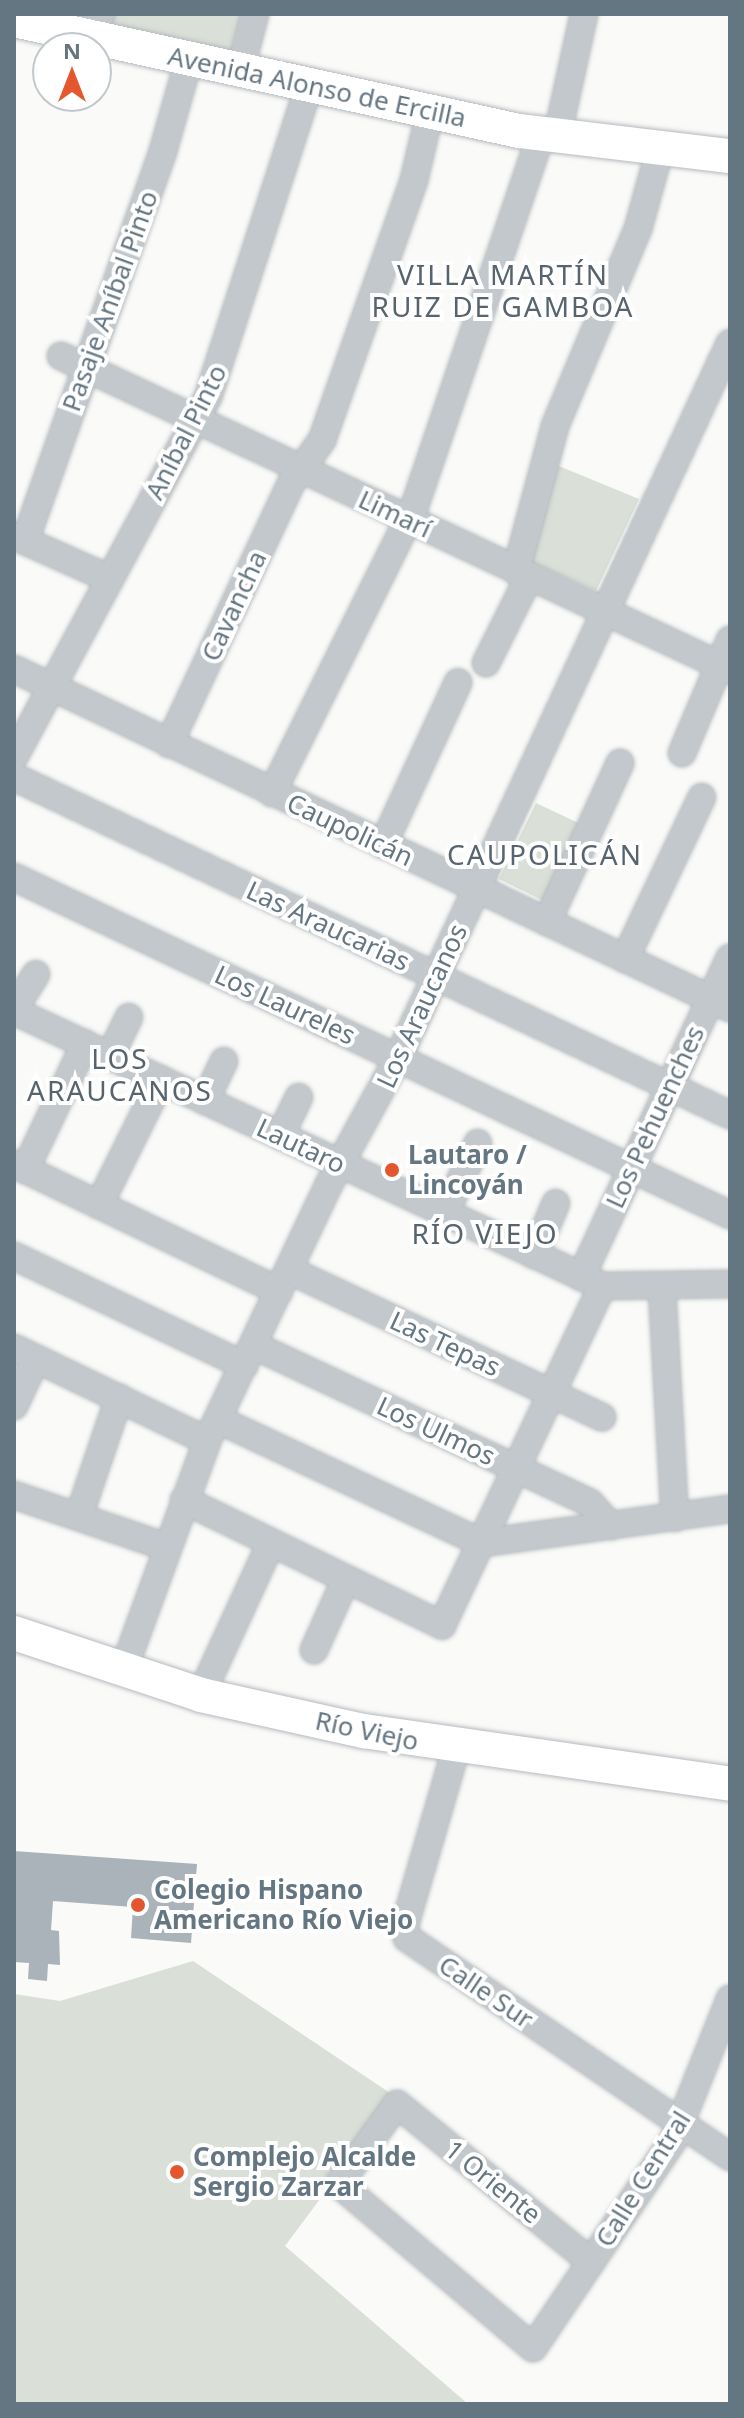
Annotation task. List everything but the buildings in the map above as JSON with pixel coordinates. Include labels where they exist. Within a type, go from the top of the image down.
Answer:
[{"type":"main road","name":"Avenida Alonso de Ercilla","points":[[14,20],[92,25],[189,60],[549,136],[730,156]]},
{"type":"main road","name":"Avenida Alonso de Ercilla","points":[[621,143],[730,134]]},
{"type":"main road","name":"Río Viejo","points":[[14,1633],[201,1695],[456,1749],[730,1784]]},
{"type":"street","points":[[240,71],[255,14]]},
{"type":"street","points":[[272,793],[407,519],[549,136],[584,14]]},
{"type":"street","name":"Pasaje Aníbal Pinto","points":[[110,579],[20,538],[86,368],[189,60]]},
{"type":"street","name":"Aníbal Pinto","points":[[14,757],[195,419],[224,356],[309,86]]},
{"type":"street","name":"Cavancha","points":[[169,744],[301,469],[322,440],[391,247],[430,112]]},
{"type":"street","points":[[486,663],[522,574],[555,426],[638,229],[660,149]]},
{"type":"street","name":"Los Araucanos","points":[[123,1671],[184,1500],[213,1430],[284,1280],[398,1058],[730,343]]},
{"type":"street","name":"Limarí","points":[[61,356],[726,668]]},
{"type":"street","points":[[682,753],[726,668],[730,640]]},
{"type":"street","name":"Caupolicán","points":[[14,669],[720,1004]]},
{"type":"street","points":[[383,845],[458,683]]},
{"type":"street","points":[[547,922],[620,763]]},
{"type":"street","name":"Las Araucarias","points":[[14,777],[730,1115]]},
{"type":"street","points":[[625,959],[702,797]]},
{"type":"street","name":"Los Laureles","points":[[14,877],[730,1215]]},
{"type":"street","name":"Los Pehuenches","points":[[346,1579],[442,1625],[551,1393],[631,1168],[669,1087],[720,1004],[730,958]]},
{"type":"street","points":[[14,1010],[36,974]]},
{"type":"street","name":"Lautaro","points":[[14,1010],[591,1282],[662,1288],[730,1284]]},
{"type":"street","points":[[110,1056],[129,1017]]},
{"type":"street","points":[[20,1167],[85,1044]]},
{"type":"street","points":[[205,1101],[224,1061]]},
{"type":"street","points":[[99,1205],[161,1080]]},
{"type":"street","points":[[280,1136],[299,1097]]},
{"type":"street","points":[[445,1213],[478,1143]]},
{"type":"street","name":"Las Tepas","points":[[20,1167],[99,1205],[284,1280],[602,1417]]},
{"type":"street","points":[[534,1255],[556,1203]]},
{"type":"street","name":"Los Ulmos","points":[[14,1256],[516,1469],[596,1507],[611,1526]]},
{"type":"street","points":[[662,1288],[675,1518]]},
{"type":"street","points":[[14,1406],[25,1354],[119,1398],[213,1430],[481,1543],[730,1509]]},
{"type":"street","points":[[79,1516],[119,1398]]},
{"type":"street","points":[[14,1495],[167,1547]]},
{"type":"street","points":[[184,1500],[346,1579],[314,1650]]},
{"type":"street","points":[[201,1695],[271,1543]]},
{"type":"street","name":"Calle Sur","points":[[456,1749],[405,1925],[407,1938],[730,2157]]},
{"type":"street","name":"Calle Central","points":[[533,2348],[682,2124],[730,1999]]},
{"type":"street","name":"1 Oriente","points":[[533,2348],[339,2184],[397,2104],[591,2262]]},
{"type":"shaded area","points":[[111,14],[241,14],[231,52],[105,23]]},
{"type":"shaded area","points":[[554,464],[639,499],[596,591],[527,560]]},
{"type":"shaded area","points":[[536,803],[587,827],[550,904],[499,879]]},
{"type":"shaded area","name":"Complejo Alcalde Sergio Zarzar","points":[[193,1961],[396,2097],[285,2246],[468,2404],[14,2404],[14,1994],[60,2001]]},
{"type":"place","name":"Lautaro / Lincoyán","points":[[392,1170]]},
{"type":"place","name":"Colegio Hispano Americano Río Viejo","points":[[138,1905]]},
{"type":"place","name":"Complejo Alcalde Sergio Zarzar","points":[[177,2172]]},
{"type":"district","name":"VILLA MARTÍN RUIZ DE GAMBOA","points":[[503,290]]},
{"type":"district","name":"CAUPOLICÁN","points":[[545,854]]},
{"type":"district","name":"LOS ARAUCANOS","points":[[120,1074]]},
{"type":"district","name":"RÍO VIEJO","points":[[485,1233]]}]
